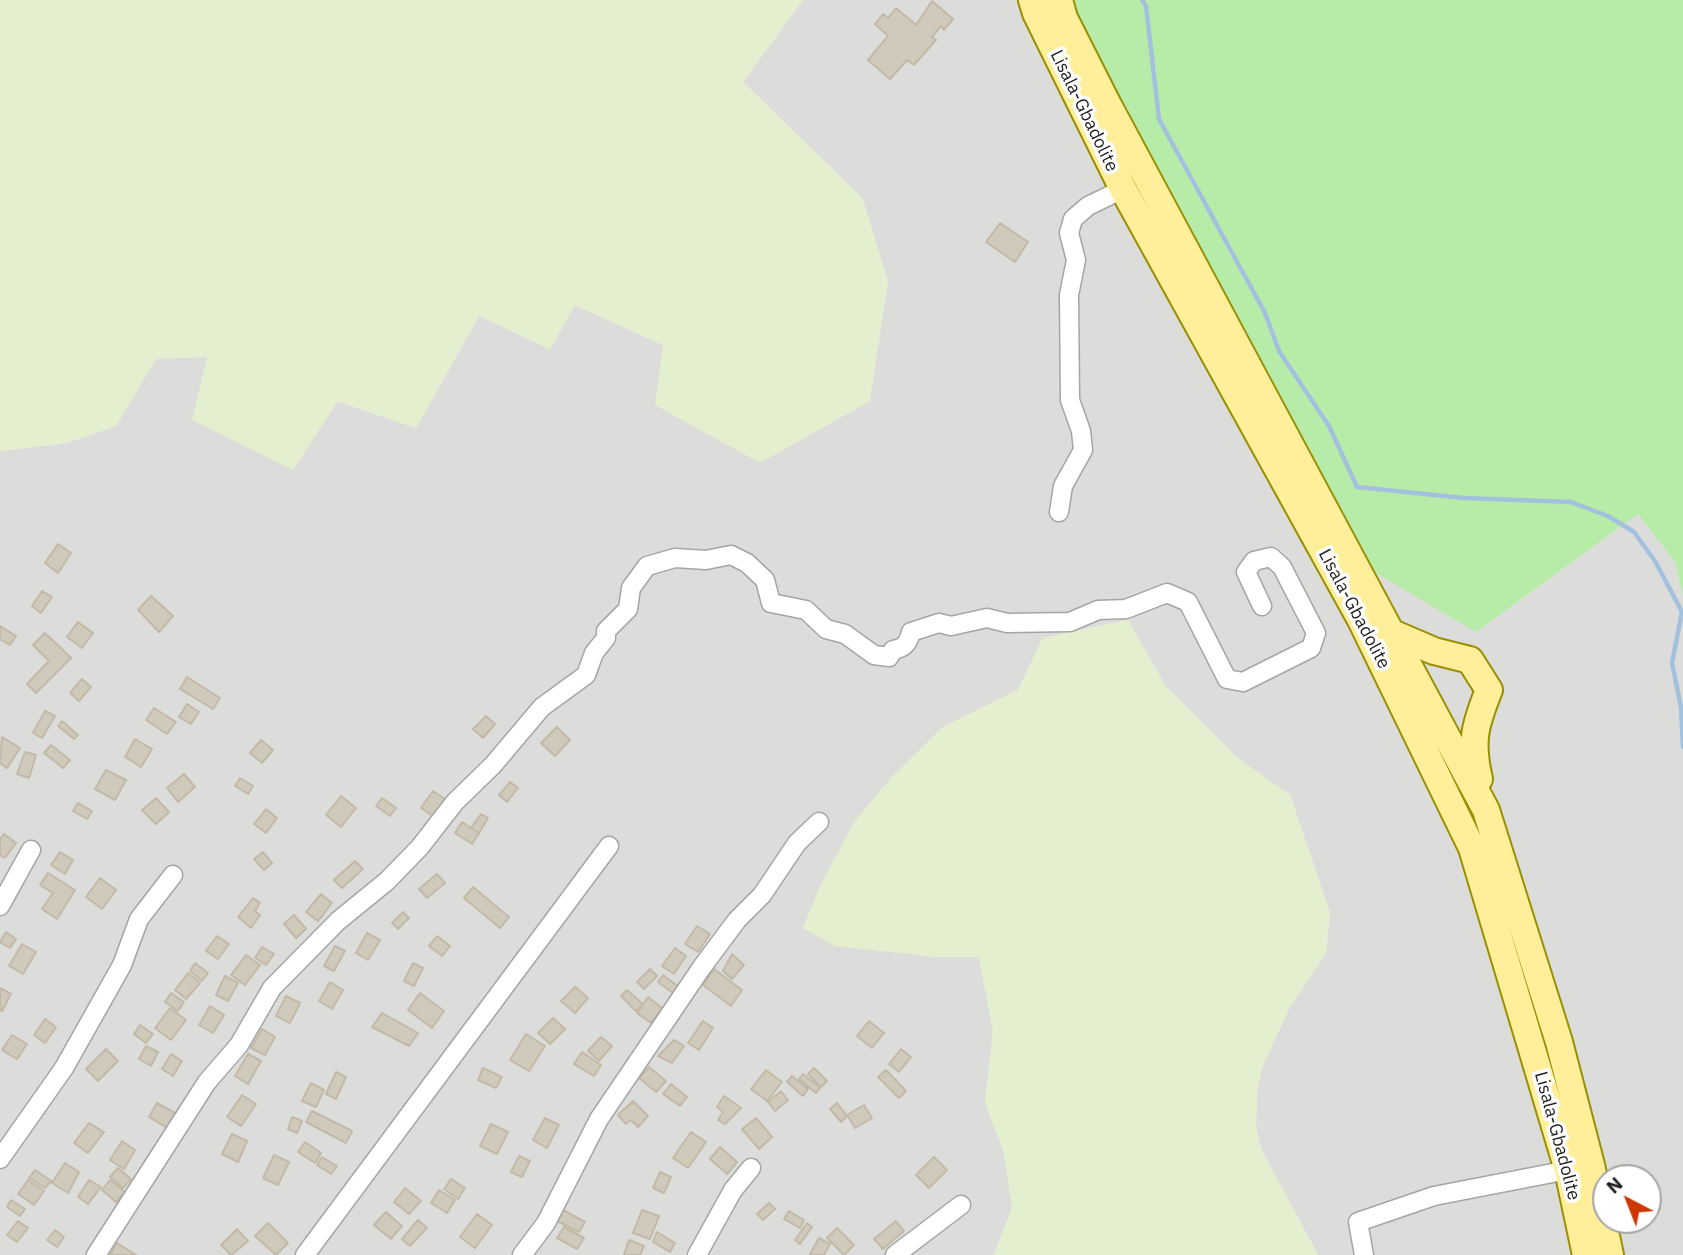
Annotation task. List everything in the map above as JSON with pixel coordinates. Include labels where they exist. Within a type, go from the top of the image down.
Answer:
[{"type":"main road","name":"Lisala-Gbadolite","points":[[1032,0],[1123,189],[1361,620],[1472,848],[1554,1074],[1568,1170],[1586,1255]]},
{"type":"main road","name":"Lisala-Gbadolite","points":[[1059,0],[1064,18],[1108,105],[1486,810],[1554,1074],[1610,1255]]},
{"type":"main road","points":[[1392,633],[1434,651],[1470,660],[1489,690],[1475,726],[1472,748],[1486,810]]},
{"type":"street","points":[[1059,512],[1063,486],[1083,450],[1081,431],[1070,400],[1069,295],[1076,260],[1069,233],[1073,219],[1081,212],[1123,189]]},
{"type":"street","points":[[96,1255],[126,1204],[175,1136],[206,1082],[239,1045],[272,988],[338,921],[404,864],[455,802],[493,765],[542,708],[586,675],[594,653],[606,638],[606,631],[628,609],[631,588],[647,566],[674,558],[706,560],[731,555],[747,563],[765,580],[771,603],[806,610],[827,629],[845,634],[874,656],[889,657],[893,650],[903,648],[911,632],[939,623],[951,626],[987,618],[1007,623],[1070,622],[1098,610],[1126,608],[1167,593],[1188,602],[1227,679],[1243,682],[1272,665],[1311,648],[1316,633],[1282,567],[1271,557],[1254,561],[1246,572],[1262,606]]},
{"type":"street","points":[[522,1255],[546,1223],[599,1119],[702,967],[737,920],[762,895],[797,843],[819,822]]},
{"type":"street","points":[[305,1255],[609,846]]},
{"type":"street","points":[[0,906],[31,850]]},
{"type":"street","points":[[0,1159],[64,1068],[122,965],[139,919],[173,875]]},
{"type":"street","points":[[697,1255],[733,1190],[751,1168]]},
{"type":"street","points":[[1364,1255],[1358,1222],[1434,1196],[1568,1170]]},
{"type":"street","points":[[895,1255],[961,1205]]},
{"type":"shaded area","points":[[803,0],[1068,0],[1476,632],[1638,514],[1676,562],[1683,595],[1683,1255],[1318,1255],[1261,1149],[1256,1128],[1257,1091],[1262,1067],[1289,1009],[1326,953],[1330,913],[1290,795],[1237,758],[1166,687],[1128,620],[1043,638],[1018,690],[943,727],[890,779],[895,950],[936,957],[979,957],[993,1032],[985,1102],[1004,1153],[1012,1208],[994,1255],[0,1255],[0,451],[66,443],[116,426],[156,358],[208,357],[416,428],[479,316],[550,349],[575,305],[663,345],[863,199],[743,82]]},
{"type":"green space","points":[[0,0],[803,0],[743,82],[863,199],[888,282],[870,401],[760,463],[655,405],[663,345],[575,305],[550,349],[479,316],[416,428],[338,401],[293,470],[192,420],[207,357],[156,359],[116,426],[66,443],[0,451]]},
{"type":"green space","points":[[1068,0],[1683,0],[1683,595],[1675,562],[1638,514],[1476,632],[1371,570],[1070,14]]},
{"type":"green space","points":[[1128,620],[1166,687],[1237,758],[1290,795],[1330,913],[1326,953],[1289,1009],[1262,1067],[1257,1091],[1256,1128],[1261,1149],[1318,1255],[994,1255],[1012,1208],[1004,1153],[985,1102],[993,1032],[979,957],[936,957],[835,946],[803,928],[819,888],[854,822],[890,779],[943,727],[1018,690],[1043,638]]},
{"type":"building","points":[[932,1],[953,19],[944,30],[941,26],[932,37],[936,40],[914,65],[907,60],[890,79],[868,60],[888,36],[875,24],[883,14],[888,18],[896,8],[916,25]]},
{"type":"building","points":[[1000,223],[1028,242],[1015,262],[986,242]]},
{"type":"building","points":[[58,544],[71,553],[58,573],[45,563]]},
{"type":"building","points":[[42,591],[52,597],[41,613],[32,606]]},
{"type":"building","points":[[151,596],[173,616],[159,632],[138,610]]},
{"type":"building","points":[[78,622],[93,633],[82,648],[67,637]]},
{"type":"building","points":[[0,626],[16,636],[10,645],[0,639]]},
{"type":"building","points":[[45,633],[71,658],[36,693],[27,684],[49,661],[33,645]]},
{"type":"building","points":[[187,677],[220,698],[213,709],[180,689]]},
{"type":"building","points":[[82,679],[91,687],[79,701],[70,693]]},
{"type":"building","points":[[187,704],[199,712],[191,724],[179,717]]},
{"type":"building","points":[[154,708],[176,722],[167,734],[146,720]]},
{"type":"building","points":[[45,711],[55,716],[42,738],[33,733]]},
{"type":"building","points":[[486,716],[495,724],[483,738],[473,729]]},
{"type":"building","points":[[62,721],[78,735],[74,739],[58,726]]},
{"type":"building","points":[[557,727],[570,740],[555,756],[541,743]]},
{"type":"building","points":[[2,737],[20,748],[7,768],[0,763]]},
{"type":"building","points":[[135,739],[152,749],[141,767],[125,757]]},
{"type":"building","points":[[261,740],[273,750],[262,763],[250,753]]},
{"type":"building","points":[[51,745],[70,760],[63,768],[44,753]]},
{"type":"building","points":[[25,752],[36,755],[29,778],[17,774]]},
{"type":"building","points":[[106,770],[126,780],[115,800],[95,789]]},
{"type":"building","points":[[184,774],[195,787],[178,802],[167,788]]},
{"type":"building","points":[[240,778],[253,786],[248,794],[235,786]]},
{"type":"building","points":[[510,782],[518,788],[507,802],[499,795]]},
{"type":"building","points":[[433,791],[445,799],[433,816],[421,808]]},
{"type":"building","points":[[341,796],[356,808],[341,827],[326,815]]},
{"type":"building","points":[[156,798],[169,812],[156,824],[142,810]]},
{"type":"building","points":[[382,798],[396,808],[390,816],[376,806]]},
{"type":"building","points":[[78,803],[92,811],[87,819],[73,811]]},
{"type":"building","points":[[266,809],[277,818],[266,833],[254,824]]},
{"type":"building","points":[[481,814],[488,818],[479,833],[471,828]]},
{"type":"building","points":[[462,822],[479,833],[472,844],[455,833]]},
{"type":"building","points":[[4,834],[16,843],[5,858],[0,855],[0,839]]},
{"type":"building","points":[[60,852],[73,860],[65,874],[51,865]]},
{"type":"building","points":[[263,852],[272,863],[264,870],[254,859]]},
{"type":"building","points":[[355,861],[363,869],[342,888],[334,880]]},
{"type":"building","points":[[48,873],[75,890],[57,919],[42,909],[53,893],[40,885]]},
{"type":"building","points":[[437,874],[445,883],[427,898],[419,889]]},
{"type":"building","points":[[100,878],[116,890],[102,909],[86,897]]},
{"type":"building","points":[[473,887],[509,917],[500,928],[464,898]]},
{"type":"building","points":[[321,894],[332,903],[318,921],[306,912]]},
{"type":"building","points":[[253,898],[260,903],[255,911],[260,915],[251,928],[238,917]]},
{"type":"building","points":[[403,912],[409,918],[398,929],[392,923]]},
{"type":"building","points":[[294,915],[306,929],[296,938],[284,924]]},
{"type":"building","points":[[697,926],[710,934],[698,952],[685,944]]},
{"type":"building","points":[[6,932],[16,939],[10,948],[0,942]]},
{"type":"building","points":[[367,933],[380,940],[368,960],[356,953]]},
{"type":"building","points":[[217,936],[229,944],[218,959],[206,951]]},
{"type":"building","points":[[437,936],[450,946],[442,956],[429,946]]},
{"type":"building","points":[[22,944],[36,952],[23,974],[9,966]]},
{"type":"building","points":[[335,946],[345,951],[334,971],[324,966]]},
{"type":"building","points":[[262,947],[274,954],[266,965],[255,958]]},
{"type":"building","points":[[675,948],[686,956],[674,974],[662,966]]},
{"type":"building","points":[[732,954],[744,965],[732,979],[723,971]]},
{"type":"building","points":[[246,955],[260,965],[245,985],[231,975]]},
{"type":"building","points":[[195,963],[208,973],[202,981],[190,971]]},
{"type":"building","points":[[413,963],[423,968],[414,986],[404,981]]},
{"type":"building","points":[[650,969],[657,976],[644,989],[637,982]]},
{"type":"building","points":[[714,969],[742,990],[731,1006],[703,985]]},
{"type":"building","points":[[188,973],[200,983],[186,999],[175,990]]},
{"type":"building","points":[[663,975],[679,987],[674,994],[658,982]]},
{"type":"building","points":[[225,976],[238,983],[228,1001],[216,995]]},
{"type":"building","points":[[330,982],[343,990],[332,1009],[319,1001]]},
{"type":"building","points":[[575,987],[588,998],[575,1013],[561,1001]]},
{"type":"building","points":[[0,988],[11,994],[2,1011],[0,1010]]},
{"type":"building","points":[[627,990],[643,1004],[636,1011],[621,996]]},
{"type":"building","points":[[171,993],[184,1002],[178,1011],[165,1002]]},
{"type":"building","points":[[420,993],[444,1011],[432,1028],[408,1010]]},
{"type":"building","points":[[286,996],[300,1003],[290,1023],[276,1016]]},
{"type":"building","points":[[648,997],[662,1008],[651,1023],[637,1013]]},
{"type":"building","points":[[210,1006],[224,1015],[213,1033],[199,1025]]},
{"type":"building","points":[[170,1008],[186,1020],[171,1040],[155,1028]]},
{"type":"building","points":[[382,1013],[418,1033],[409,1046],[372,1027]]},
{"type":"building","points":[[553,1018],[565,1029],[550,1044],[538,1033]]},
{"type":"building","points":[[45,1019],[56,1027],[45,1043],[34,1035]]},
{"type":"building","points":[[703,1021],[713,1028],[699,1050],[688,1043]]},
{"type":"building","points":[[869,1021],[884,1033],[872,1048],[857,1036]]},
{"type":"building","points":[[140,1025],[153,1034],[146,1043],[134,1034]]},
{"type":"building","points":[[262,1029],[275,1037],[265,1055],[251,1048]]},
{"type":"building","points":[[526,1034],[545,1046],[529,1071],[510,1060]]},
{"type":"building","points":[[12,1035],[27,1044],[17,1059],[2,1050]]},
{"type":"building","points":[[601,1037],[612,1046],[599,1061],[588,1051]]},
{"type":"building","points":[[674,1040],[684,1046],[672,1063],[658,1056]]},
{"type":"building","points":[[146,1046],[158,1052],[151,1066],[139,1059]]},
{"type":"building","points":[[106,1049],[118,1061],[98,1081],[86,1069]]},
{"type":"building","points":[[901,1049],[911,1057],[899,1072],[889,1064]]},
{"type":"building","points":[[582,1052],[601,1065],[594,1076],[574,1064]]},
{"type":"building","points":[[171,1054],[182,1061],[173,1076],[162,1069]]},
{"type":"building","points":[[248,1054],[261,1061],[248,1084],[235,1076]]},
{"type":"building","points":[[649,1067],[666,1081],[656,1092],[639,1078]]},
{"type":"building","points":[[483,1068],[502,1077],[496,1088],[478,1080]]},
{"type":"building","points":[[814,1068],[827,1081],[821,1087],[808,1074]]},
{"type":"building","points":[[766,1070],[782,1082],[767,1101],[751,1089]]},
{"type":"building","points":[[886,1070],[906,1091],[899,1098],[878,1077]]},
{"type":"building","points":[[336,1072],[346,1077],[336,1099],[326,1094]]},
{"type":"building","points":[[803,1074],[820,1088],[816,1093],[799,1079]]},
{"type":"building","points":[[792,1076],[808,1089],[803,1096],[787,1082]]},
{"type":"building","points":[[311,1083],[324,1090],[316,1107],[302,1101]]},
{"type":"building","points":[[671,1084],[687,1097],[680,1106],[663,1094]]},
{"type":"building","points":[[781,1091],[788,1100],[775,1111],[768,1102]]},
{"type":"building","points":[[242,1095],[256,1104],[241,1126],[227,1117]]},
{"type":"building","points":[[724,1096],[741,1108],[725,1124],[718,1120],[723,1112],[717,1107]]},
{"type":"building","points":[[633,1101],[648,1116],[638,1127],[631,1120],[626,1124],[618,1115]]},
{"type":"building","points":[[157,1103],[177,1114],[169,1129],[149,1117]]},
{"type":"building","points":[[837,1103],[847,1116],[841,1122],[830,1109]]},
{"type":"building","points":[[864,1105],[872,1118],[855,1128],[847,1115]]},
{"type":"building","points":[[312,1111],[352,1131],[346,1143],[306,1122]]},
{"type":"building","points":[[292,1117],[302,1121],[297,1133],[288,1129]]},
{"type":"building","points":[[545,1118],[559,1125],[547,1148],[533,1140]]},
{"type":"building","points":[[756,1118],[772,1137],[759,1149],[742,1129]]},
{"type":"building","points":[[89,1123],[104,1132],[88,1153],[74,1143]]},
{"type":"building","points":[[491,1124],[508,1132],[497,1154],[480,1146]]},
{"type":"building","points":[[691,1132],[706,1142],[688,1168],[673,1158]]},
{"type":"building","points":[[232,1134],[247,1141],[238,1162],[222,1154]]},
{"type":"building","points":[[122,1141],[135,1150],[124,1169],[110,1160]]},
{"type":"building","points":[[305,1142],[321,1153],[315,1163],[298,1152]]},
{"type":"building","points":[[720,1147],[737,1162],[727,1174],[710,1159]]},
{"type":"building","points":[[274,1155],[289,1162],[278,1185],[263,1178]]},
{"type":"building","points":[[519,1156],[530,1161],[522,1177],[511,1172]]},
{"type":"building","points":[[322,1157],[337,1166],[331,1174],[317,1165]]},
{"type":"building","points":[[934,1157],[947,1170],[929,1188],[916,1175]]},
{"type":"building","points":[[65,1163],[79,1172],[68,1193],[52,1183]]},
{"type":"building","points":[[118,1168],[131,1179],[123,1188],[110,1177]]},
{"type":"building","points":[[35,1170],[51,1181],[45,1188],[29,1178]]},
{"type":"building","points":[[660,1172],[671,1177],[664,1193],[653,1188]]},
{"type":"building","points":[[451,1179],[465,1188],[458,1199],[444,1189]]},
{"type":"building","points":[[28,1180],[44,1191],[34,1205],[18,1194]]},
{"type":"building","points":[[89,1180],[101,1187],[88,1204],[78,1197]]},
{"type":"building","points":[[110,1180],[125,1192],[116,1202],[102,1190]]},
{"type":"building","points":[[405,1188],[421,1201],[409,1214],[394,1202]]},
{"type":"building","points":[[439,1190],[455,1200],[447,1213],[431,1203]]},
{"type":"building","points":[[11,1200],[25,1209],[20,1216],[7,1207]]},
{"type":"building","points":[[769,1203],[775,1209],[763,1220],[757,1214]]},
{"type":"building","points":[[563,1210],[585,1222],[579,1232],[557,1221]]},
{"type":"building","points":[[642,1210],[659,1216],[650,1239],[633,1233]]},
{"type":"building","points":[[789,1211],[804,1220],[800,1228],[784,1219]]},
{"type":"building","points":[[386,1212],[402,1226],[391,1239],[374,1225]]},
{"type":"building","points":[[477,1214],[492,1225],[475,1248],[460,1237]]},
{"type":"building","points":[[418,1220],[427,1228],[410,1246],[402,1239]]},
{"type":"building","points":[[18,1221],[28,1228],[17,1242],[7,1235]]},
{"type":"building","points":[[896,1221],[904,1231],[883,1249],[874,1239]]},
{"type":"building","points":[[268,1223],[288,1243],[276,1255],[255,1236]]},
{"type":"building","points":[[807,1223],[812,1227],[800,1244],[795,1240]]},
{"type":"building","points":[[564,1227],[584,1238],[577,1249],[557,1238]]},
{"type":"building","points":[[837,1228],[854,1245],[844,1255],[827,1238]]},
{"type":"building","points":[[237,1229],[248,1241],[231,1255],[221,1245]]},
{"type":"building","points":[[55,1230],[64,1237],[57,1247],[47,1240]]},
{"type":"building","points":[[657,1232],[675,1243],[670,1252],[653,1242]]},
{"type":"building","points":[[819,1238],[830,1244],[824,1255],[810,1254]]},
{"type":"building","points":[[629,1240],[644,1246],[640,1255],[624,1255]]},
{"type":"building","points":[[117,1243],[136,1255],[110,1255]]},
{"type":"waterway","points":[[1142,0],[1146,6],[1159,119],[1265,313],[1279,351],[1329,426],[1357,487],[1464,498],[1571,502],[1608,516],[1634,532],[1655,561],[1682,612],[1672,663],[1681,707],[1683,747]]}]
